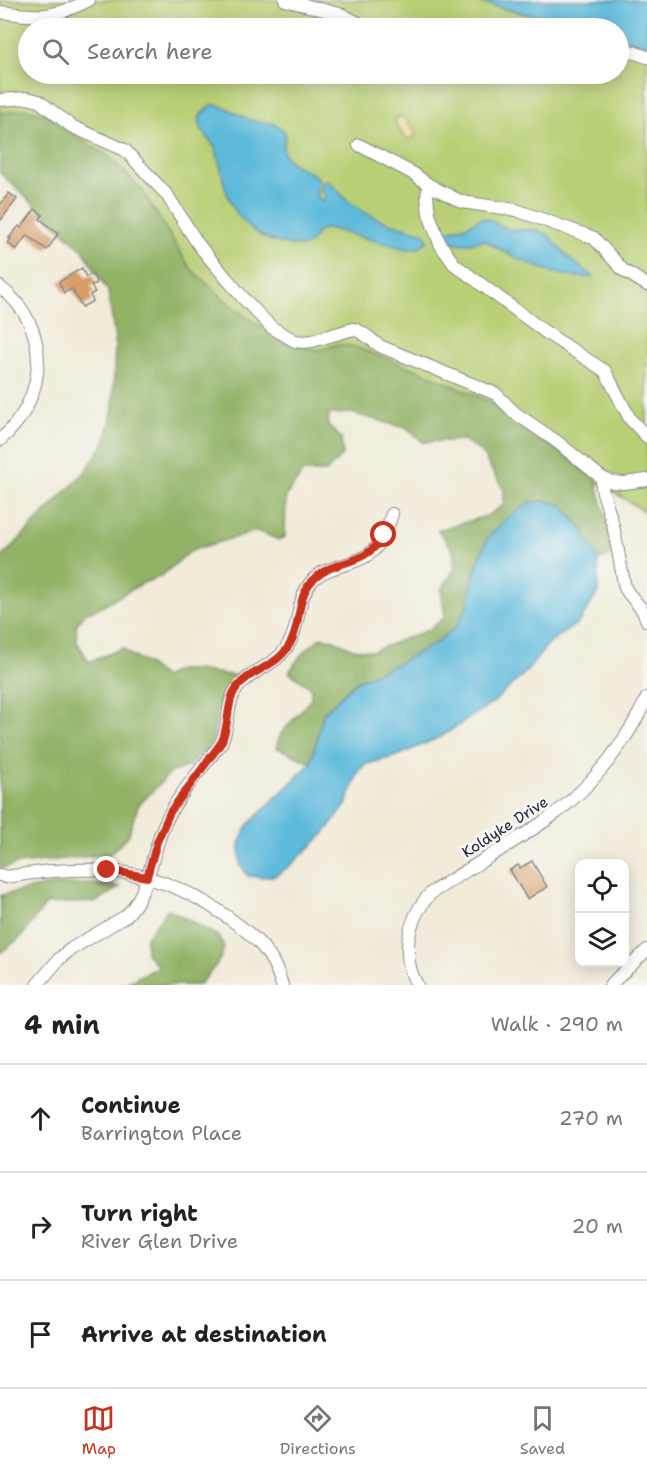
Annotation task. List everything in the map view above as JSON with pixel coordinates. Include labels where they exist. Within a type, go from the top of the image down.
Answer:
[{"type":"street","points":[[1,12],[55,15],[89,0]]},
{"type":"street","points":[[285,0],[348,18]]},
{"type":"street","points":[[629,53],[647,57]]},
{"type":"street","points":[[0,100],[27,98],[39,101],[71,126],[126,150],[167,195],[198,244],[229,283],[271,327],[284,335],[295,341],[312,341],[359,330],[369,340],[382,347],[496,394],[514,413],[556,441],[602,478],[624,483],[647,480]]},
{"type":"street","points":[[359,145],[462,202],[516,210],[594,238],[623,270],[647,285]]},
{"type":"street","points":[[429,185],[427,196],[429,214],[440,244],[453,264],[548,334],[605,371],[630,419],[647,437]]},
{"type":"street","points":[[0,286],[16,302],[28,320],[35,338],[38,358],[37,381],[28,408],[0,440]]},
{"type":"street","points":[[602,478],[602,489],[613,525],[625,588],[630,597],[640,604],[647,621]]},
{"type":"street","points":[[37,985],[59,959],[71,949],[126,916],[136,904],[170,812],[226,734],[230,706],[236,689],[251,675],[275,662],[287,648],[294,633],[304,592],[314,579],[331,569],[368,554],[384,535],[392,514]]},
{"type":"street","name":"Koldyke Drive","points":[[417,985],[410,968],[408,943],[412,921],[424,900],[431,893],[557,812],[582,790],[618,747],[647,698]]},
{"type":"street","points":[[2,879],[76,868],[107,870],[147,877],[196,897],[242,928],[267,951],[282,985]]},
{"type":"street","points":[[610,985],[647,950]]},
{"type":"green space","points":[[0,0],[469,0],[541,18],[18,18],[18,84],[629,84],[629,40],[647,45],[647,513],[483,410],[301,357],[216,318],[0,124]]},
{"type":"green space","points":[[26,109],[47,114],[62,128],[107,155],[141,189],[191,269],[235,309],[287,344],[320,350],[338,344],[355,347],[420,371],[490,402],[569,459],[596,480],[615,554],[598,560],[583,530],[562,505],[487,539],[473,577],[468,605],[456,627],[436,643],[397,664],[355,682],[323,714],[311,763],[276,747],[281,734],[311,699],[311,688],[289,672],[301,655],[321,637],[353,649],[373,651],[428,630],[445,617],[441,590],[455,569],[453,550],[438,530],[487,516],[504,505],[504,490],[481,452],[464,440],[423,442],[409,429],[352,413],[329,414],[328,425],[341,438],[343,454],[326,472],[303,472],[286,496],[285,537],[279,540],[257,531],[192,550],[161,576],[84,613],[76,626],[77,642],[89,662],[123,648],[164,678],[177,670],[238,676],[219,703],[212,742],[190,766],[171,772],[138,806],[128,836],[110,854],[17,864],[0,869],[0,559],[86,471],[106,440],[113,408],[115,340],[108,291],[83,250],[0,173],[0,112]]},
{"type":"green space","points":[[87,884],[120,887],[96,902],[46,904],[21,937],[0,953],[1,895],[50,885]]},
{"type":"green space","points":[[168,909],[218,936],[224,946],[218,963],[198,985],[123,985],[159,966],[146,954],[146,937]]},
{"type":"sand","points":[[400,116],[408,120],[416,133],[413,138],[407,139],[396,126],[395,120]]},
{"type":"water","points":[[472,0],[647,0],[647,45],[629,40],[629,18],[543,18]]},
{"type":"water","points":[[211,105],[227,108],[255,122],[271,123],[280,127],[285,132],[283,147],[286,158],[318,177],[317,194],[322,202],[326,196],[321,190],[322,182],[328,181],[356,207],[374,217],[425,233],[428,241],[418,248],[407,249],[327,228],[318,232],[306,246],[280,243],[257,233],[239,216],[232,205],[225,188],[215,148],[200,125],[200,116]]},
{"type":"water","points":[[481,218],[510,230],[536,230],[547,234],[570,259],[594,277],[551,272],[523,261],[485,240],[464,244],[448,241],[448,231],[467,226]]},
{"type":"water","points":[[542,501],[562,505],[583,530],[598,560],[598,593],[579,622],[548,644],[528,670],[494,702],[442,736],[397,756],[366,764],[359,770],[346,805],[324,834],[290,866],[275,876],[248,876],[240,864],[240,841],[249,824],[311,763],[323,714],[355,682],[397,664],[436,643],[456,627],[468,605],[473,577],[487,539],[505,520],[529,503]]},
{"type":"building","points":[[9,193],[17,199],[0,221],[0,205]]},
{"type":"building","points":[[35,209],[43,215],[40,219],[58,234],[47,250],[27,235],[16,250],[8,243],[11,239],[9,238],[19,226],[21,228]]},
{"type":"building","points":[[82,268],[86,277],[92,274],[97,283],[91,286],[95,292],[90,295],[93,301],[82,307],[72,289],[64,293],[59,282]]},
{"type":"building","points":[[532,861],[547,887],[527,899],[510,870],[518,865],[520,868]]},
{"type":"route","points":[[107,870],[147,877],[157,842],[170,812],[226,734],[230,706],[236,689],[251,675],[275,662],[287,648],[292,640],[304,592],[314,579],[331,569],[368,554],[384,535]]}]
